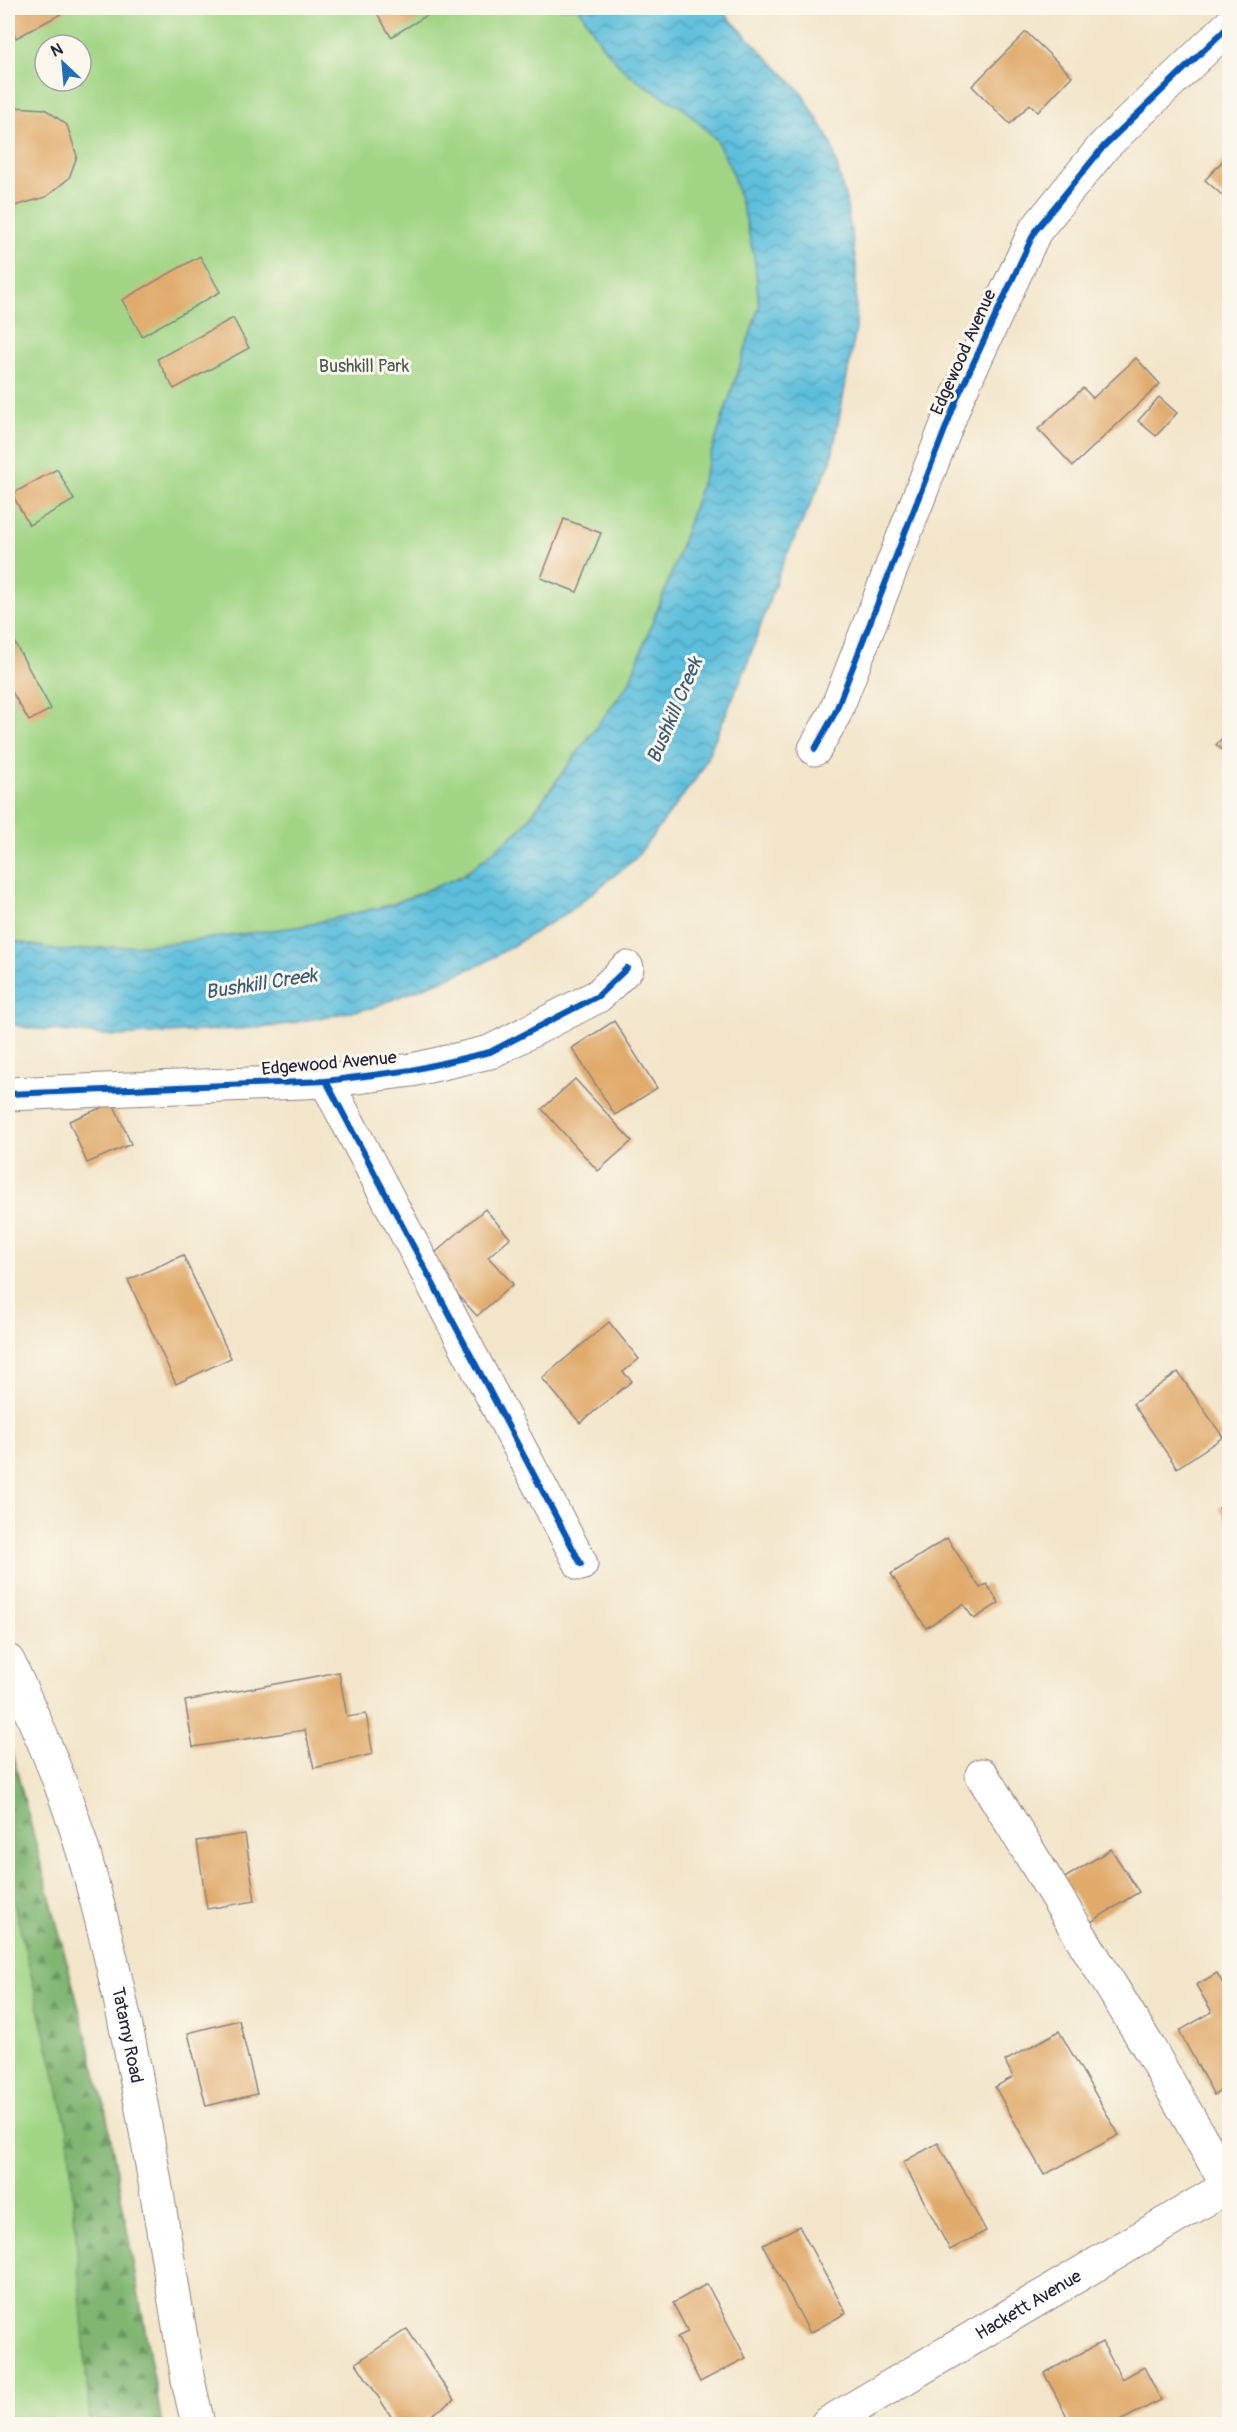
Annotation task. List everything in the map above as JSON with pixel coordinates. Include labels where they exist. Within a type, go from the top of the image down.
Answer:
[{"type":"street","name":"Edgewood Avenue","points":[[815,749],[835,713],[958,396],[1035,231],[1104,146],[1230,26]]},
{"type":"street","name":"Edgewood Avenue","points":[[8,1094],[326,1081],[412,1070],[490,1052],[598,996],[627,968]]},
{"type":"street","points":[[326,1081],[581,1564]]},
{"type":"street","name":"Tatamy Road","points":[[8,1661],[36,1724],[74,1823],[109,1944],[135,2072],[186,2369],[198,2424]]},
{"type":"street","points":[[982,1775],[1143,2038],[1229,2186]]},
{"type":"street","name":"Hackett Avenue","points":[[827,2424],[1229,2186]]},
{"type":"green space","name":"Bushkill Park","points":[[8,8],[579,8],[604,48],[650,89],[682,107],[716,139],[731,169],[746,220],[755,261],[759,307],[675,564],[629,683],[521,829],[462,876],[393,904],[304,926],[175,943],[60,951],[8,940]]},
{"type":"green space","points":[[8,1738],[105,2107],[162,2424],[8,2424]]},
{"type":"green space","points":[[8,1877],[68,2131],[90,2424],[8,2424]]},
{"type":"water","name":"Bushkill Creek","points":[[579,8],[719,8],[802,93],[831,142],[846,201],[856,263],[856,329],[831,461],[781,567],[746,668],[700,773],[635,859],[567,913],[482,964],[371,1008],[270,1027],[116,1036],[27,1028],[8,1023],[8,940],[60,951],[175,943],[304,926],[393,904],[462,876],[521,829],[629,683],[675,564],[759,307],[755,261],[746,220],[731,169],[716,139],[682,107],[650,89],[624,70],[604,48]]},
{"type":"building","points":[[8,8],[72,8],[16,38],[8,21]]},
{"type":"building","points":[[374,8],[439,8],[391,37]]},
{"type":"building","points":[[1026,32],[1072,76],[1038,112],[1030,104],[1010,124],[972,86]]},
{"type":"building","points":[[14,107],[45,109],[67,125],[77,156],[69,178],[46,197],[8,208],[8,109]]},
{"type":"building","points":[[1230,153],[1230,202],[1205,180]]},
{"type":"building","points":[[200,256],[220,292],[142,336],[122,300]]},
{"type":"building","points":[[233,318],[249,348],[174,389],[157,359]]},
{"type":"building","points":[[1136,358],[1160,384],[1073,466],[1038,429],[1083,388],[1093,398]]},
{"type":"building","points":[[1159,397],[1177,413],[1156,436],[1138,421]]},
{"type":"building","points":[[57,469],[74,500],[29,525],[12,494]]},
{"type":"building","points":[[564,519],[601,533],[577,592],[541,578]]},
{"type":"building","points":[[8,625],[13,635],[11,636],[51,709],[29,721],[8,685]]},
{"type":"building","points":[[1230,729],[1230,756],[1216,745]]},
{"type":"building","points":[[614,1021],[657,1088],[615,1115],[572,1048]]},
{"type":"building","points":[[575,1079],[632,1141],[598,1171],[542,1109]]},
{"type":"building","points":[[113,1103],[131,1144],[87,1163],[69,1121]]},
{"type":"building","points":[[485,1209],[510,1238],[488,1257],[513,1284],[477,1316],[427,1260]]},
{"type":"building","points":[[183,1255],[231,1358],[176,1384],[128,1280]]},
{"type":"building","points":[[609,1322],[639,1359],[623,1372],[632,1381],[580,1423],[542,1378]]},
{"type":"building","points":[[1178,1372],[1223,1437],[1177,1468],[1133,1404]]},
{"type":"building","points":[[1230,1502],[1230,1525],[1219,1508]]},
{"type":"building","points":[[947,1538],[980,1588],[987,1584],[999,1603],[974,1619],[963,1604],[926,1628],[891,1574]]},
{"type":"building","points":[[339,1672],[347,1717],[366,1714],[373,1754],[314,1768],[305,1730],[193,1747],[185,1701]]},
{"type":"building","points":[[245,1834],[255,1901],[207,1909],[197,1841]]},
{"type":"building","points":[[1111,1849],[1139,1892],[1091,1922],[1063,1879]]},
{"type":"building","points":[[1217,1973],[1230,1996],[1230,2086],[1214,2095],[1179,2031],[1212,2012],[1196,1985]]},
{"type":"building","points":[[239,2020],[257,2094],[206,2106],[188,2033]]},
{"type":"building","points":[[1059,2031],[1119,2135],[1044,2175],[995,2087],[1013,2077],[1005,2061]]},
{"type":"building","points":[[938,2143],[986,2231],[950,2250],[903,2162]]},
{"type":"building","points":[[799,2226],[846,2313],[810,2333],[763,2245]]},
{"type":"building","points":[[707,2284],[746,2358],[700,2382],[677,2337],[688,2332],[673,2303]]},
{"type":"building","points":[[407,2329],[454,2400],[418,2424],[396,2424],[356,2363]]},
{"type":"building","points":[[1102,2342],[1122,2379],[1144,2367],[1161,2400],[1114,2424],[1071,2424],[1044,2373]]},
{"type":"cycle path","points":[[815,749],[835,713],[958,396],[1035,231],[1104,146],[1230,25]]},
{"type":"cycle path","points":[[8,1094],[326,1081],[412,1070],[490,1052],[598,996],[627,968]]},
{"type":"cycle path","points":[[326,1081],[581,1564]]}]
